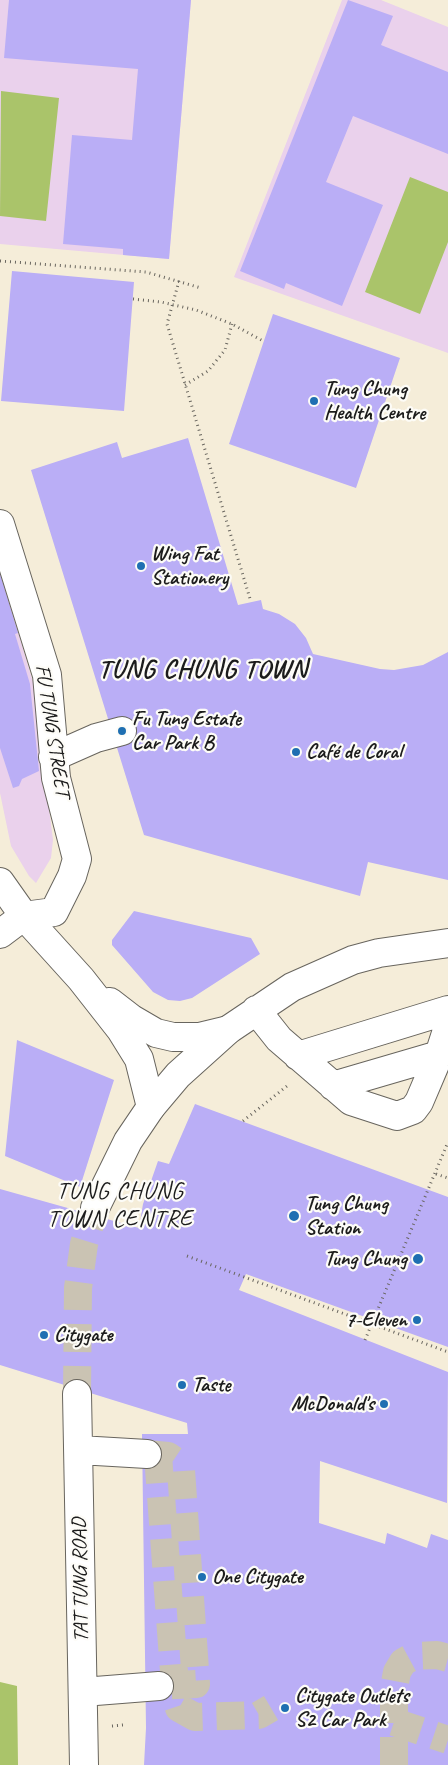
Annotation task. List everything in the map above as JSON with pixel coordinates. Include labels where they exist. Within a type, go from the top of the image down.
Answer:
[{"type":"street","name":"FU TUNG STREET","points":[[0,524],[47,675],[53,757],[77,859],[72,876],[54,912],[24,916]]},
{"type":"street","points":[[53,757],[96,738],[122,731]]},
{"type":"street","points":[[0,882],[24,916],[81,979],[121,1030],[139,1059],[151,1107]]},
{"type":"street","points":[[0,934],[24,916]]},
{"type":"street","points":[[95,1208],[128,1141],[151,1107],[178,1075],[228,1030],[292,987],[353,960],[379,953],[448,943]]},
{"type":"street","points":[[81,979],[132,1019],[156,1033],[173,1037],[199,1036],[228,1030]]},
{"type":"street","points":[[256,1010],[278,1039],[351,1101],[398,1116],[406,1114],[419,1102],[439,1055],[448,1027]]},
{"type":"street","points":[[298,1056],[448,1010]]},
{"type":"street","points":[[333,1086],[439,1055]]},
{"type":"street","name":"TAT TUNG ROAD","points":[[77,1394],[84,1765]]},
{"type":"street","points":[[78,1450],[147,1454]]},
{"type":"street","points":[[83,1692],[159,1686]]},
{"type":"path","points":[[0,261],[146,272],[202,288]]},
{"type":"path","points":[[178,281],[167,324],[251,602]]},
{"type":"path","points":[[133,299],[161,302],[196,310],[232,324],[263,341]]},
{"type":"path","points":[[185,385],[208,371],[225,350],[232,324]]},
{"type":"path","points":[[243,1121],[287,1086]]},
{"type":"path","points":[[366,1340],[448,1142]]},
{"type":"path","points":[[436,1174],[448,1178]]},
{"type":"path","points":[[187,1256],[448,1352]]},
{"type":"shaded area","points":[[0,0],[191,0],[169,259],[0,244]]},
{"type":"shaded area","points":[[342,0],[381,0],[448,27],[448,353],[234,277]]},
{"type":"shaded area","points":[[0,572],[33,682],[53,840],[51,858],[36,883],[29,876],[11,846],[0,793]]},
{"type":"green space","points":[[1,91],[59,98],[46,221],[0,216]]},
{"type":"green space","points":[[410,177],[448,192],[448,242],[420,314],[365,292]]},
{"type":"green space","points":[[0,1682],[17,1686],[18,1765],[0,1765]]},
{"type":"building","points":[[9,0],[191,0],[169,259],[123,255],[123,249],[63,244],[72,135],[132,140],[138,69],[4,58]]},
{"type":"building","points":[[348,0],[393,16],[381,45],[448,72],[448,154],[353,116],[326,182],[383,205],[342,306],[286,283],[284,289],[240,271]]},
{"type":"building","points":[[12,271],[134,282],[124,411],[1,401]]},
{"type":"building","name":"Tung Chung Health Centre","points":[[273,314],[400,358],[356,488],[229,444]]},
{"type":"building","points":[[188,438],[238,605],[261,600],[263,609],[279,614],[295,624],[306,638],[313,654],[380,669],[394,670],[423,665],[448,652],[448,880],[368,862],[360,896],[144,835],[31,470],[117,442],[122,458]]},
{"type":"building","points":[[0,574],[18,633],[15,634],[30,684],[39,771],[22,779],[19,786],[13,788],[0,748]]},
{"type":"building","points":[[134,911],[251,938],[260,954],[192,998],[180,1001],[168,1000],[153,992],[112,945],[112,940]]},
{"type":"building","points":[[17,1040],[114,1080],[80,1187],[5,1156]]},
{"type":"building","name":"Citygate","points":[[195,1104],[448,1197],[448,1347],[246,1274],[239,1290],[448,1372],[447,1503],[320,1461],[319,1523],[385,1544],[387,1533],[427,1548],[431,1534],[448,1540],[448,1765],[144,1765],[146,1728],[142,1434],[188,1434],[187,1423],[0,1365],[0,1189],[139,1228],[143,1204],[158,1161],[169,1164]]},
{"type":"tunnel","points":[[77,1394],[78,1288],[84,1244],[95,1208]]},
{"type":"tunnel","points":[[147,1454],[168,1456],[177,1462],[181,1470],[196,1684],[159,1686]]},
{"type":"tunnel","points":[[158,1455],[176,1699],[179,1708],[195,1717],[259,1715],[271,1708]]},
{"type":"tunnel","points":[[394,1765],[394,1688],[397,1672],[403,1662],[414,1656],[437,1655],[448,1658]]},
{"type":"tunnel","points":[[394,1722],[448,1740]]},
{"type":"place","name":"Tung Chung Health Centre","points":[[314,401]]},
{"type":"place","name":"Wing Fat Stationery","points":[[141,566]]},
{"type":"place","name":"Fu Tung Estate Car Park B","points":[[122,731]]},
{"type":"place","name":"Café de Coral","points":[[296,752]]},
{"type":"place","name":"Tung Chung Station","points":[[294,1216]]},
{"type":"place","name":"Tung Chung","points":[[418,1259]]},
{"type":"place","name":"7-Eleven","points":[[417,1320]]},
{"type":"place","name":"Citygate","points":[[44,1335]]},
{"type":"place","name":"Taste","points":[[182,1385]]},
{"type":"place","name":"McDonald's","points":[[384,1404]]},
{"type":"place","name":"One Citygate","points":[[202,1577]]},
{"type":"place","name":"Citygate Outlets S2 Car Park","points":[[285,1708]]},
{"type":"district","name":"TUNG CHUNG TOWN","points":[[203,670]]},
{"type":"district","name":"TUNG CHUNG TOWN CENTRE","points":[[120,1206]]}]
